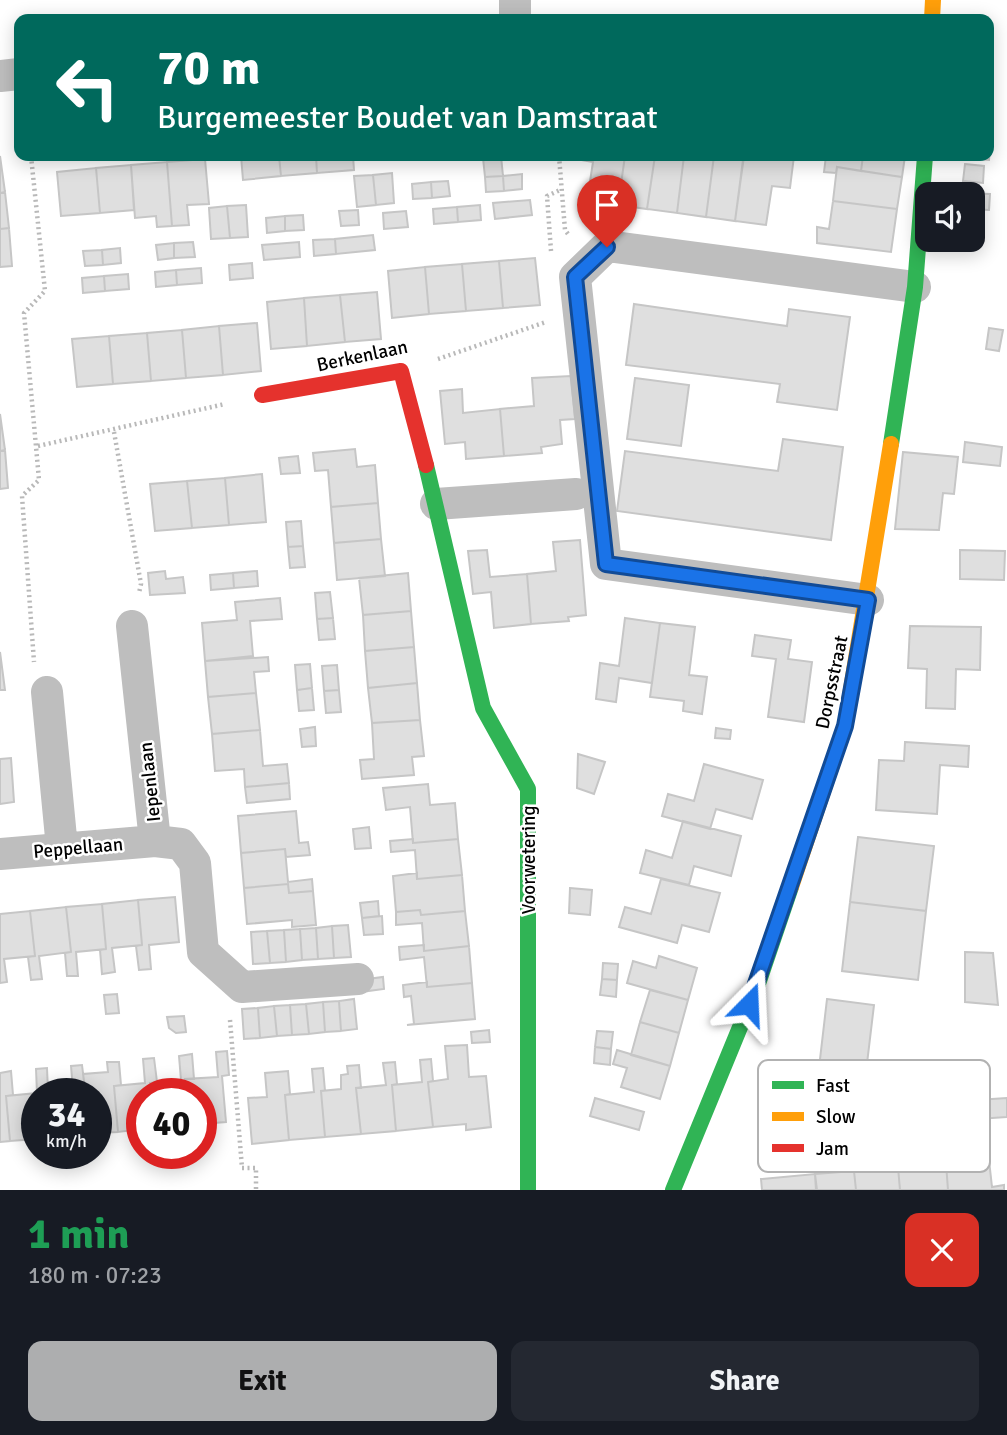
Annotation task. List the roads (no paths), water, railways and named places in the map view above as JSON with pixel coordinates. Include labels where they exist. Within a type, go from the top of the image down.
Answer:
[{"type":"street","name":"Dorpsstraat","points":[[673,1190],[759,981],[845,726],[868,600],[915,287],[925,161]]},
{"type":"street","points":[[868,600],[606,564],[575,277],[607,247],[915,287]]},
{"type":"street","name":"Berkenlaan","points":[[262,396],[401,372]]},
{"type":"street","name":"Voorwetering","points":[[401,372],[436,504],[483,708],[528,789],[528,1190]]},
{"type":"street","points":[[436,504],[576,494]]},
{"type":"street","name":"Iepenlaan","points":[[132,626],[155,841],[181,844],[195,863],[203,952],[242,987],[358,979]]},
{"type":"street","points":[[47,692],[62,848]]},
{"type":"street","name":"Peppellaan","points":[[0,854],[155,841]]}]
